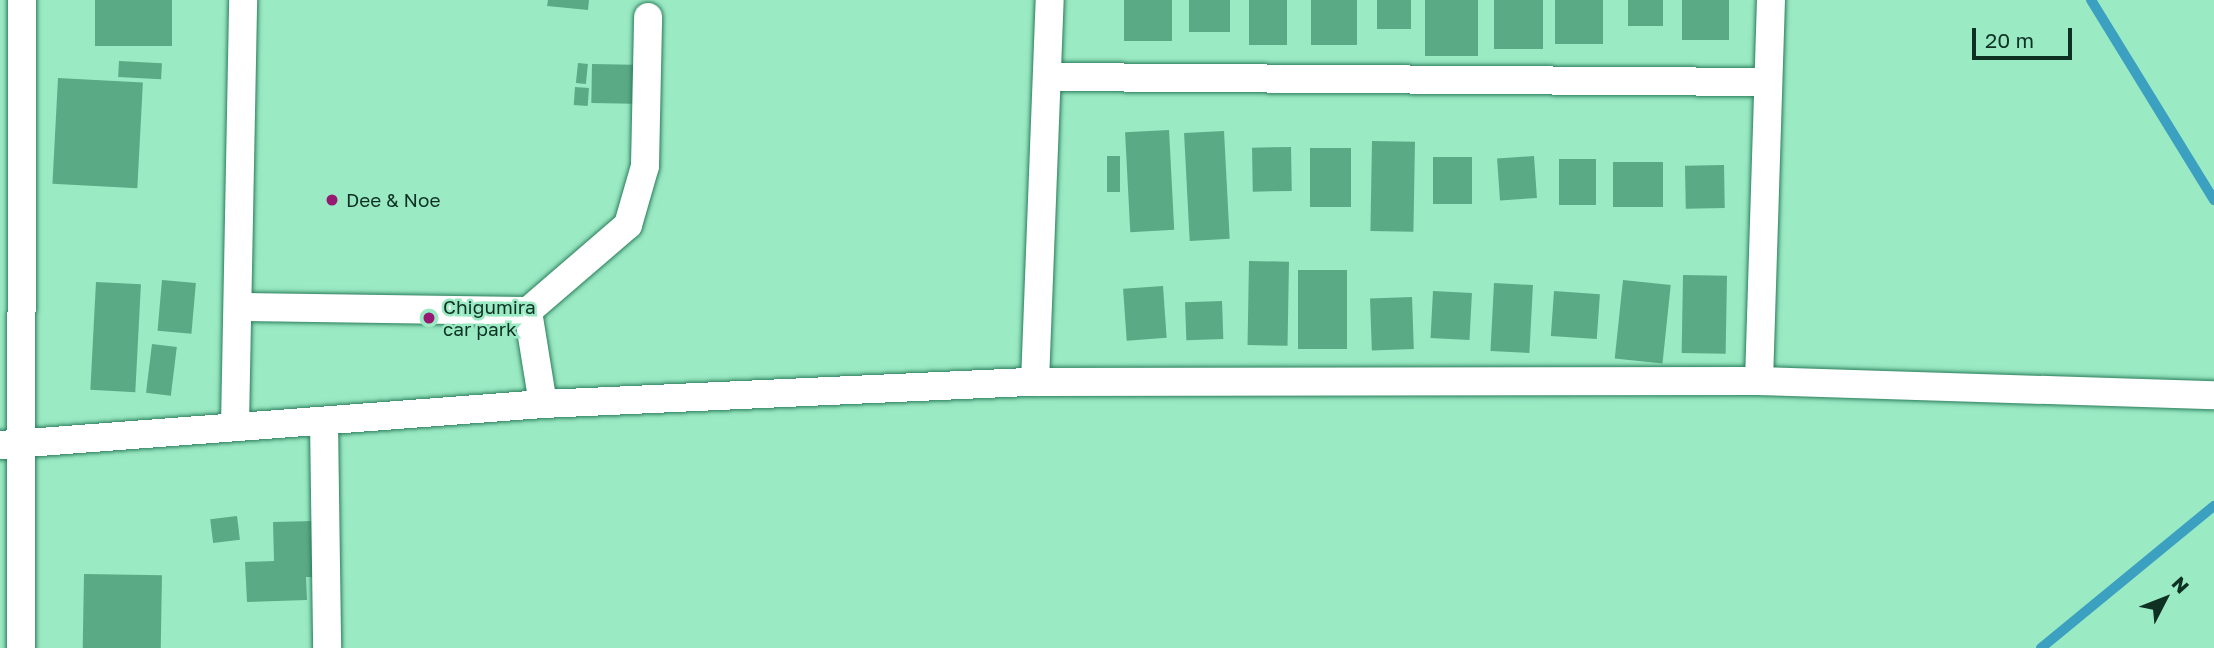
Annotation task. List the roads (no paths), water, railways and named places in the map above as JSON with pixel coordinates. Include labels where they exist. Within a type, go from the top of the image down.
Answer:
[{"type":"street","points":[[21,648],[12,444],[22,0]]},
{"type":"street","points":[[235,425],[240,307],[243,0]]},
{"type":"street","points":[[1035,382],[1051,77],[1050,0]]},
{"type":"street","points":[[1759,381],[1771,0]]},
{"type":"street","points":[[240,307],[528,311],[628,225],[645,166],[648,17]]},
{"type":"street","points":[[1051,77],[1767,82]]},
{"type":"street","points":[[528,311],[543,404]]},
{"type":"street","points":[[12,444],[235,425],[324,422],[543,404],[1035,382],[1759,381],[2214,395]]},
{"type":"street","points":[[324,422],[327,648]]},
{"type":"waterway","points":[[2091,0],[2214,200]]},
{"type":"waterway","points":[[2041,648],[2214,506]]},
{"type":"place","name":"Dee & Noe","points":[[332,200]]},
{"type":"place","name":"Chigumira car park","points":[[429,318]]}]
